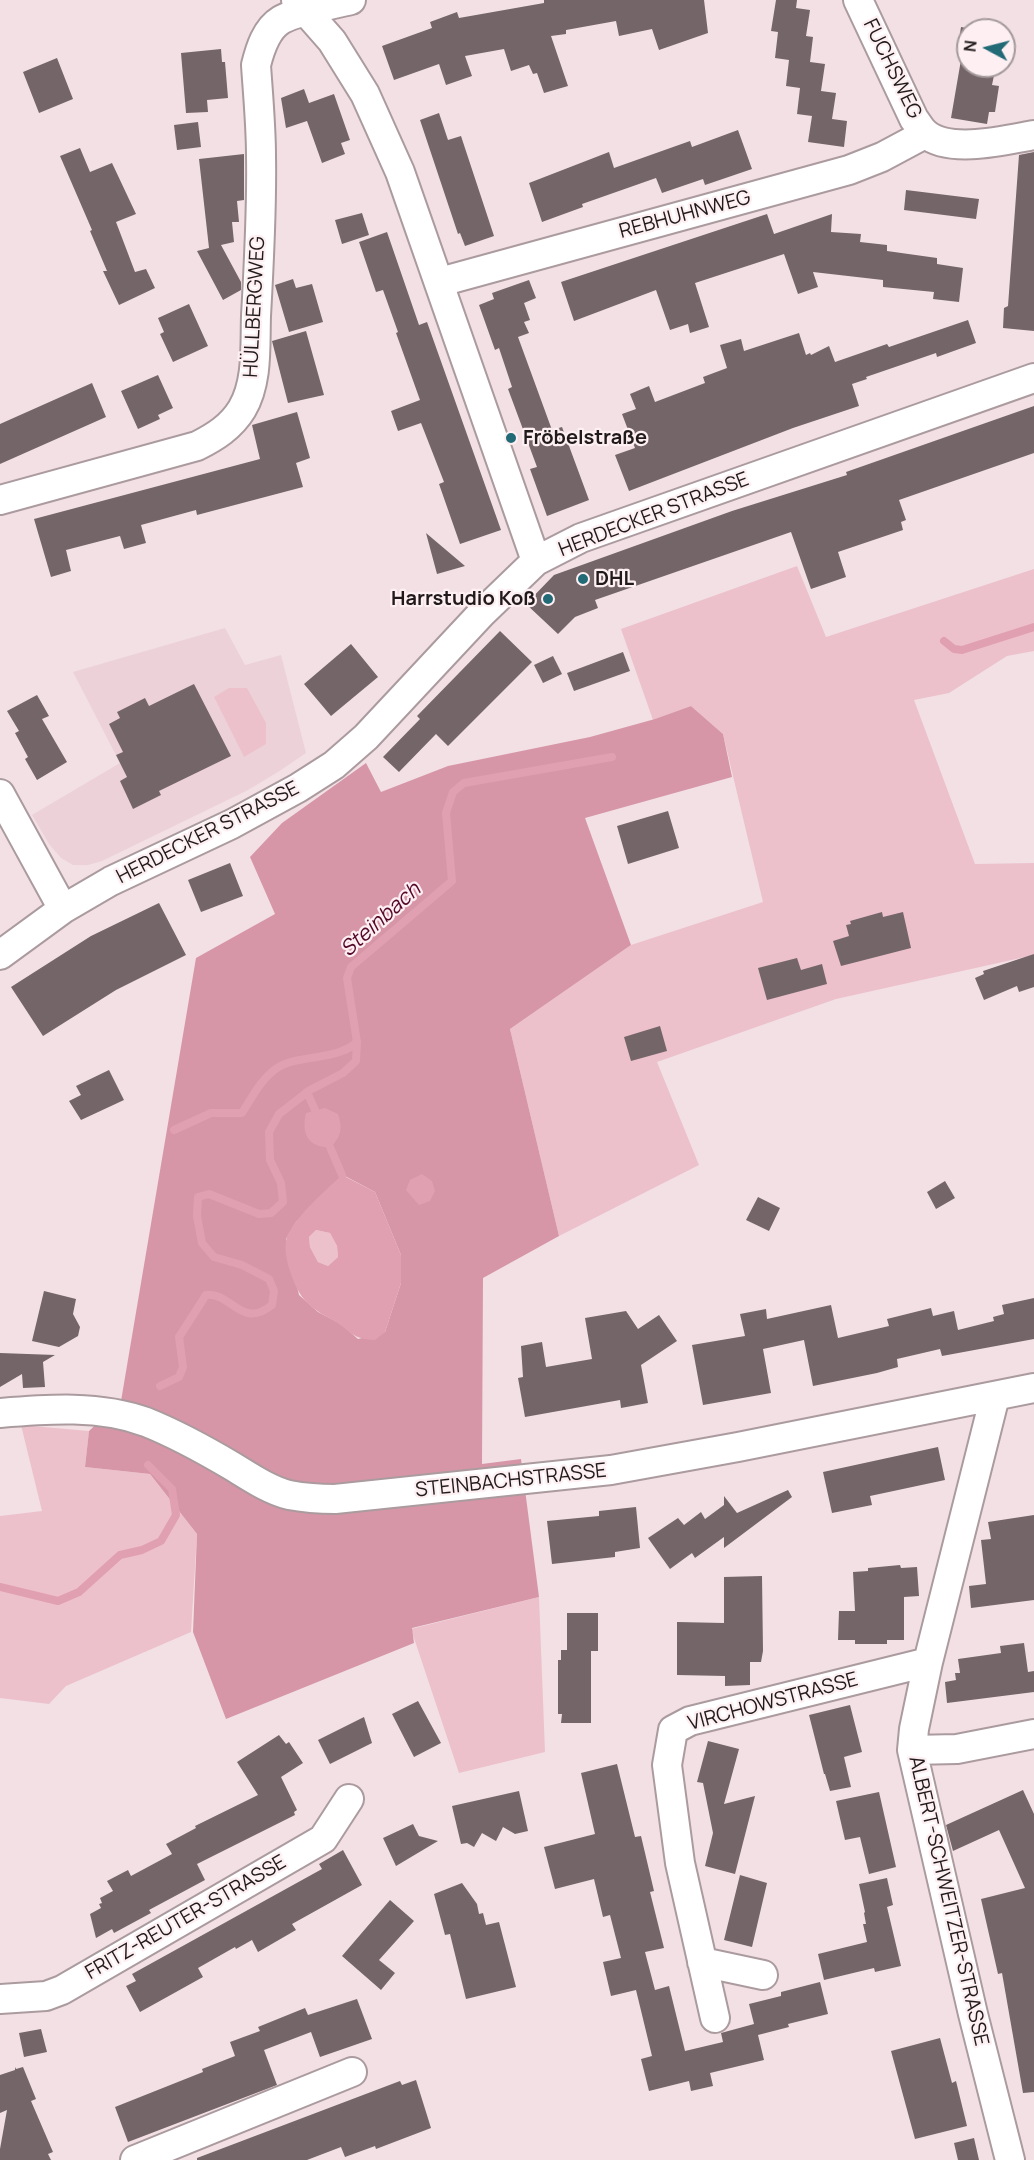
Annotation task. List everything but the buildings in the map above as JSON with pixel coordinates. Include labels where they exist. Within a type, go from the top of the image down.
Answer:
[{"type":"street","name":"HÜLLBERGWEG","points":[[0,500],[197,446],[231,424],[243,408],[254,368],[258,279],[261,156],[256,65],[267,35],[282,19],[301,6],[351,0]]},
{"type":"street","name":"FUCHSWEG","points":[[858,0],[914,119],[925,134],[938,141],[957,144],[974,144],[1034,135]]},
{"type":"street","points":[[301,6],[332,41],[366,94],[400,172],[536,561]]},
{"type":"street","name":"REBHUHNWEG","points":[[440,282],[849,170],[882,157],[925,134]]},
{"type":"street","name":"HERDECKER STRASSE","points":[[0,955],[63,909],[111,881],[232,824],[298,788],[334,765],[366,737],[481,614],[536,561],[581,538],[1034,378]]},
{"type":"street","points":[[0,794],[63,909]]},
{"type":"street","name":"STEINBACHSTRASSE","points":[[0,1413],[50,1409],[128,1416],[184,1440],[270,1488],[289,1495],[335,1499],[611,1470],[738,1448],[1034,1388]]},
{"type":"street","name":"ALBERT-SCHWEITZER-STRASSE","points":[[994,1396],[928,1662],[912,1750],[973,2014],[1010,2160]]},
{"type":"street","name":"VIRCHOWSTRASSE","points":[[715,2018],[680,1863],[667,1765],[673,1730],[690,1721],[928,1662]]},
{"type":"street","points":[[912,1750],[957,1749],[1034,1734]]},
{"type":"street","name":"FRITZ-REUTER-STRASSE","points":[[0,1999],[46,1996],[62,1990],[323,1839],[349,1798]]},
{"type":"street","points":[[702,1962],[763,1975]]},
{"type":"street","points":[[135,2160],[352,2072]]},
{"type":"shaded area","points":[[797,566],[826,637],[1034,569],[1034,651],[1007,656],[949,693],[914,700],[975,864],[1034,863],[1034,955],[836,999],[657,1062],[699,1165],[559,1236],[510,1029],[631,945],[763,902],[723,734],[691,706],[653,720],[621,629]]},
{"type":"shaded area","points":[[225,628],[245,665],[281,655],[306,753],[248,790],[102,861],[88,865],[73,865],[61,858],[49,844],[32,815],[120,763],[73,672]]},
{"type":"shaded area","points":[[229,688],[247,688],[266,723],[266,744],[244,757],[214,697]]},
{"type":"shaded area","points":[[691,706],[723,734],[732,777],[585,818],[631,945],[510,1029],[559,1236],[483,1278],[482,1464],[521,1459],[539,1597],[412,1628],[414,1643],[226,1719],[193,1632],[197,1534],[150,1474],[85,1467],[89,1431],[121,1401],[196,958],[275,914],[250,857],[282,823],[366,763],[381,792],[448,766],[590,737],[655,719]],"holes":[[[343,1175],[375,1192],[401,1255],[401,1283],[385,1332],[358,1339],[341,1324],[318,1312],[299,1295],[286,1239],[296,1222]]]},
{"type":"shaded area","points":[[325,1108],[338,1114],[341,1128],[339,1136],[331,1147],[323,1147],[312,1142],[308,1138],[305,1127],[306,1113]]},
{"type":"shaded area","points":[[422,1174],[432,1181],[435,1191],[430,1201],[419,1205],[406,1190],[410,1180]]},
{"type":"shaded area","points":[[342,1175],[375,1192],[401,1255],[401,1283],[385,1332],[375,1340],[355,1336],[311,1307],[299,1292],[286,1254],[286,1241],[294,1224]],"holes":[[[316,1230],[330,1233],[337,1246],[338,1257],[328,1266],[318,1262],[310,1247],[309,1237]]]},
{"type":"shaded area","points":[[316,1230],[330,1233],[337,1246],[338,1257],[328,1266],[318,1262],[310,1247],[309,1237]]},
{"type":"shaded area","points":[[21,1425],[89,1431],[85,1467],[150,1474],[197,1534],[191,1632],[66,1686],[49,1704],[0,1698],[0,1516],[42,1511]]},
{"type":"shaded area","points":[[539,1597],[545,1752],[459,1773],[411,1629]]},
{"type":"waterway","points":[[944,641],[954,649],[962,650],[1034,627]]},
{"type":"waterway","name":"Steinbach","points":[[160,1386],[179,1377],[183,1367],[179,1337],[206,1295],[223,1299],[244,1312],[252,1314],[261,1312],[272,1305],[274,1291],[269,1279],[242,1265],[214,1257],[202,1243],[197,1216],[198,1197],[209,1194],[259,1214],[271,1213],[283,1202],[281,1183],[270,1160],[269,1132],[279,1114],[310,1090],[343,1073],[356,1061],[357,1042],[347,978],[351,967],[452,881],[446,813],[453,792],[464,783],[612,757]]},
{"type":"waterway","points":[[174,1130],[211,1113],[242,1113],[262,1083],[277,1068],[296,1061],[339,1052],[357,1042]]},
{"type":"waterway","points":[[307,1092],[315,1110]]},
{"type":"waterway","points":[[330,1147],[342,1175]]},
{"type":"waterway","name":"Steinbach","points":[[0,1587],[58,1601],[79,1592],[120,1555],[142,1550],[161,1541],[176,1515],[172,1489],[148,1465]]},
{"type":"place","name":"Fröbelstraße","points":[[511,438]]},
{"type":"place","name":"DHL","points":[[583,579]]},
{"type":"place","name":"Harrstudio Koß","points":[[548,599]]}]
